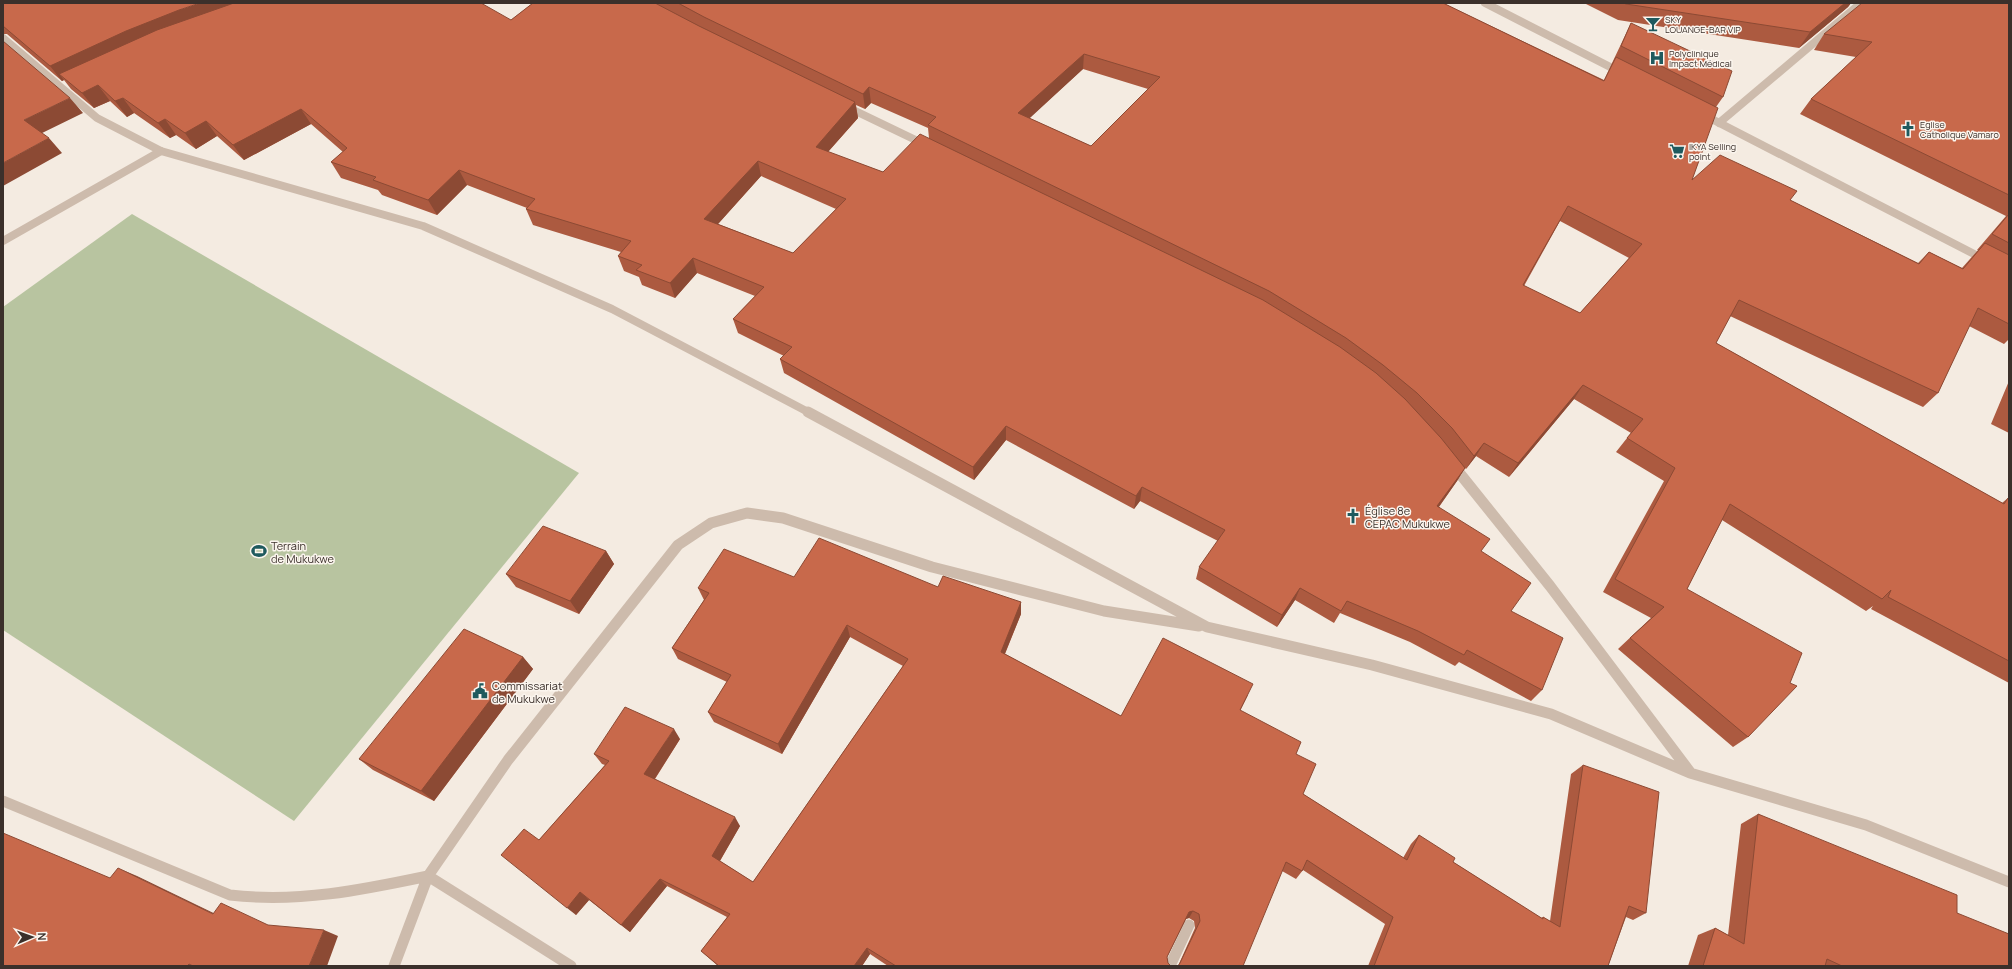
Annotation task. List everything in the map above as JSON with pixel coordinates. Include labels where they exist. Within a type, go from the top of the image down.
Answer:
[{"type":"street","points":[[1485,3],[1627,76]]},
{"type":"street","points":[[1719,123],[1861,3]]},
{"type":"street","points":[[3,38],[66,86],[97,118],[161,152],[423,226],[612,309],[904,462],[1207,627]]},
{"type":"street","points":[[834,100],[934,149]]},
{"type":"street","points":[[1691,109],[2009,272]]},
{"type":"street","points":[[3,241],[161,152]]},
{"type":"street","points":[[1449,459],[1550,586],[1690,773]]},
{"type":"street","points":[[394,966],[428,876],[508,760],[678,545],[711,523],[747,513],[783,518],[932,567],[1104,611],[1207,627],[1372,665],[1551,714],[1690,773],[1866,825],[2009,882]]},
{"type":"street","points":[[3,801],[230,895],[257,899],[329,896],[428,876],[571,966]]},
{"type":"street","points":[[1170,966],[1190,925]]},
{"type":"green space","name":"Terrain de Mukukwe","points":[[132,214],[579,473],[294,821],[3,630],[3,307]]},
{"type":"building","points":[[3,3],[200,3],[126,31],[50,66],[3,26]]},
{"type":"building","points":[[234,3],[481,3],[511,20],[533,3],[655,3],[855,102],[816,147],[883,172],[920,134],[1263,300],[1340,347],[1376,373],[1405,399],[1441,438],[1465,468],[1437,506],[1490,539],[1481,551],[1531,583],[1511,611],[1563,638],[1542,690],[1467,650],[1464,655],[1418,631],[1347,601],[1341,611],[1300,588],[1282,615],[1199,567],[1225,530],[1142,487],[1136,496],[1006,426],[973,467],[780,359],[792,347],[733,319],[764,287],[693,258],[670,283],[636,270],[642,265],[618,256],[631,241],[526,209],[535,199],[459,170],[428,200],[373,180],[376,177],[331,162],[347,148],[301,109],[233,145],[206,121],[185,133],[165,119],[158,123],[123,98],[115,101],[98,85],[82,93],[59,74],[157,30]],"holes":[[[758,161],[846,199],[793,253],[704,219]]]},
{"type":"building","points":[[678,3],[1443,3],[1604,81],[1616,57],[1718,108],[1692,180],[1720,155],[1797,191],[1790,200],[1919,264],[1929,252],[1963,269],[1985,243],[2009,255],[2009,324],[1978,308],[1938,393],[1739,300],[1716,343],[2004,504],[2008,498],[2009,499],[2009,661],[1888,597],[1891,590],[1882,599],[1730,504],[1687,589],[1802,653],[1790,683],[1797,686],[1748,737],[1630,638],[1664,607],[1615,579],[1675,468],[1627,438],[1643,419],[1583,385],[1518,463],[1484,443],[1474,456],[1452,428],[1417,393],[1383,365],[1346,338],[1269,291],[928,125],[936,117],[869,87],[863,94]],"holes":[[[1084,54],[1160,77],[1091,146],[1018,113]],[[1568,206],[1642,244],[1580,313],[1523,285]]]},
{"type":"building","points":[[1623,3],[1845,3],[1810,32]]},
{"type":"building","points":[[1862,3],[2009,3],[2009,195],[1811,99],[1872,42],[1824,34]]},
{"type":"building","points":[[1631,23],[1732,71],[1723,97],[1621,46]]},
{"type":"building","points":[[3,41],[70,98],[24,120],[49,138],[3,163]]},
{"type":"building","points":[[2009,214],[2009,243],[1992,234]]},
{"type":"building","points":[[543,526],[606,551],[570,601],[506,574]]},
{"type":"building","points":[[819,538],[938,587],[943,576],[1021,602],[1001,652],[1121,716],[1163,638],[1253,684],[1240,710],[1301,742],[1296,754],[1316,764],[1303,794],[1407,860],[1419,835],[1455,858],[1453,862],[1543,919],[1543,917],[1560,927],[1583,765],[1659,792],[1646,913],[1629,906],[1608,966],[1374,966],[1393,917],[1307,860],[1302,871],[1286,862],[1243,966],[1178,966],[1200,921],[1199,914],[1193,911],[1189,912],[1167,957],[1168,963],[1171,966],[896,966],[867,948],[854,966],[719,966],[701,951],[730,914],[660,879],[621,925],[580,892],[567,908],[501,855],[524,829],[539,840],[609,761],[594,754],[625,707],[674,729],[644,774],[735,817],[712,856],[753,882],[908,659],[847,625],[778,744],[708,712],[731,675],[672,648],[709,593],[698,588],[724,549],[794,577]]},
{"type":"building","points":[[464,629],[523,657],[421,791],[359,759]]},
{"type":"building","points":[[1758,814],[1957,895],[1957,913],[2009,934],[2009,966],[1842,966],[1827,959],[1825,966],[1703,966],[1715,928],[1744,944]]},
{"type":"building","points":[[3,833],[110,878],[118,868],[213,914],[221,903],[268,925],[324,930],[309,966],[193,966],[189,964],[187,966],[3,966]]},
{"type":"place","name":"SKY LOUANGE-BAR VIP","points":[[1653,24]]},
{"type":"place","name":"Polyclinique Impact Médical","points":[[1657,58]]},
{"type":"place","name":"Eglise Catholique Vamaro","points":[[1908,129]]},
{"type":"place","name":"IKYA Selling point","points":[[1677,151]]},
{"type":"place","name":"Église 8e CEPAC Mukukwe","points":[[1353,516]]},
{"type":"place","name":"Terrain de Mukukwe","points":[[259,551]]},
{"type":"place","name":"Commissariat de Mukukwe","points":[[480,691]]}]
